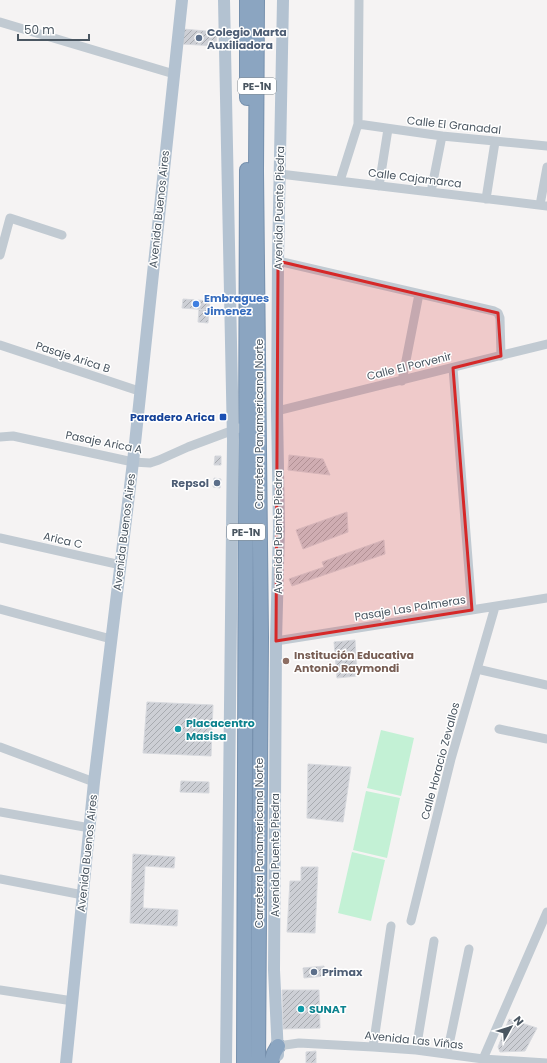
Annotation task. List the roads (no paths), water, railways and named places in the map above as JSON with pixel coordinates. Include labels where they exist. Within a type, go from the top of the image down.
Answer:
[{"type":"highway","name":"Carretera Panamericana Norte","points":[[244,1063],[239,428],[247,0]]},
{"type":"highway","name":"Carretera Panamericana Norte","points":[[257,0],[256,171],[261,637],[258,1063]]},
{"type":"highway","points":[[271,1063],[278,1046]]},
{"type":"main road","name":"Avenida Buenos Aires","points":[[66,1063],[94,782],[110,639],[121,565],[133,462],[139,391],[182,0]]},
{"type":"main road","points":[[224,0],[239,428],[226,1063]]},
{"type":"main road","name":"Avenida Puente Piedra","points":[[278,1063],[274,970],[276,641],[279,528],[277,411],[278,261],[283,0]]},
{"type":"street","points":[[340,181],[358,124],[359,0]]},
{"type":"street","points":[[0,22],[174,74]]},
{"type":"street","name":"Calle El Granadal","points":[[358,124],[388,130],[547,146]]},
{"type":"street","points":[[379,186],[388,130]]},
{"type":"street","points":[[431,192],[442,136]]},
{"type":"street","points":[[486,199],[496,142]]},
{"type":"street","points":[[544,206],[547,167]]},
{"type":"street","name":"Calle Cajamarca","points":[[280,174],[544,206]]},
{"type":"street","points":[[0,254],[10,218],[62,235]]},
{"type":"street","points":[[278,261],[498,313],[500,318],[501,356]]},
{"type":"street","points":[[402,381],[419,294]]},
{"type":"street","name":"Calle El Porvenir","points":[[277,411],[547,344]]},
{"type":"street","name":"Pasaje Arica B","points":[[0,345],[139,391]]},
{"type":"street","points":[[454,368],[472,610]]},
{"type":"street","name":"Pasaje Arica A","points":[[0,437],[13,436],[133,462],[150,463],[239,428]]},
{"type":"street","name":"Arica C","points":[[0,538],[121,565]]},
{"type":"street","name":"Pasaje Las Palmeras","points":[[276,641],[472,610],[495,608],[547,598]]},
{"type":"street","name":"Calle Horacio Zevallos","points":[[411,921],[451,759],[495,608]]},
{"type":"street","points":[[0,609],[110,639]]},
{"type":"street","points":[[477,670],[547,685]]},
{"type":"street","points":[[499,728],[547,739]]},
{"type":"street","points":[[0,747],[94,782]]},
{"type":"street","points":[[0,812],[90,828]]},
{"type":"street","points":[[0,879],[83,895]]},
{"type":"street","points":[[483,1059],[547,912]]},
{"type":"street","points":[[373,1047],[391,926]]},
{"type":"street","points":[[416,1050],[434,941]]},
{"type":"street","points":[[447,1054],[469,949]]},
{"type":"street","points":[[0,990],[73,1001]]},
{"type":"street","name":"Avenida Las Viñas","points":[[278,1046],[299,1043],[373,1047],[416,1050],[483,1059],[547,1063]]},
{"type":"place","name":"Colegio Marta Auxiliadora","points":[[199,38]]},
{"type":"place","name":"Embragues Jimenez","points":[[196,304]]},
{"type":"place","name":"Paradero Arica","points":[[223,417]]},
{"type":"place","name":"Repsol","points":[[217,483]]},
{"type":"place","name":"Institución Educativa Antonio Raymondi","points":[[286,661]]},
{"type":"place","name":"Placacentro Masisa","points":[[178,729]]},
{"type":"place","name":"Primax","points":[[314,972]]},
{"type":"place","name":"SUNAT","points":[[301,1009]]}]
